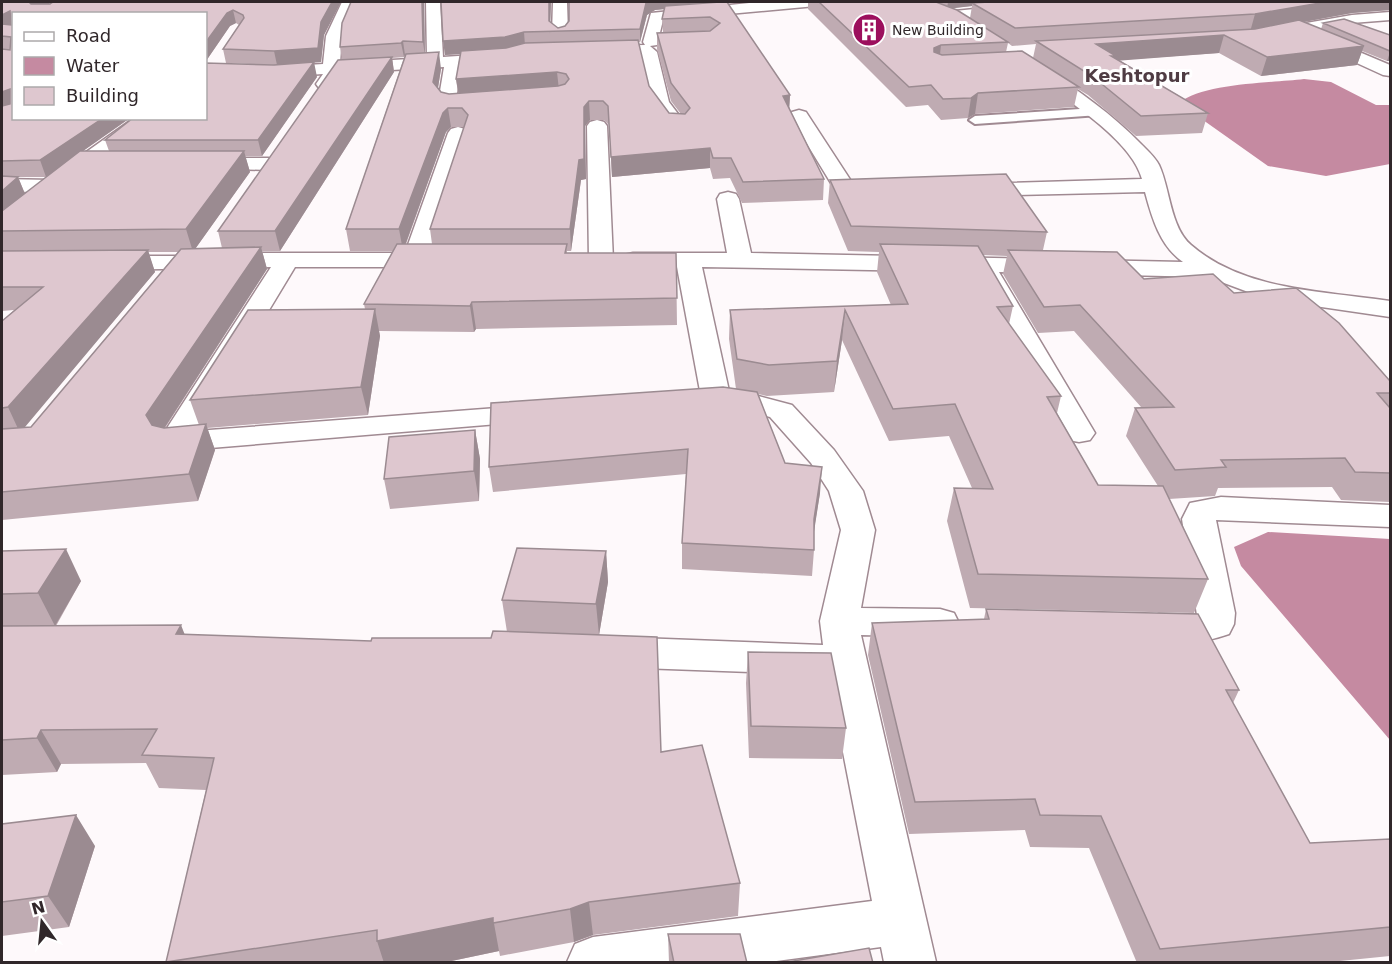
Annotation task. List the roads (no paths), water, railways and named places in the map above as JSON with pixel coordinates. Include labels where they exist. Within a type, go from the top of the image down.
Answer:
[{"type":"street","points":[[335,68],[332,64],[334,36],[349,2]]},
{"type":"street","points":[[433,2],[444,62],[447,103],[464,106],[500,103]]},
{"type":"street","points":[[560,2],[560,34]]},
{"type":"street","points":[[678,127],[660,103],[649,52],[656,16],[768,3],[816,2]]},
{"type":"street","points":[[980,35],[947,17],[1079,2]]},
{"type":"street","points":[[1368,2],[1390,8]]},
{"type":"street","points":[[1261,36],[1352,19],[1390,16]]},
{"type":"street","points":[[1295,30],[1389,71]]},
{"type":"street","points":[[584,51],[649,46],[668,41]]},
{"type":"street","points":[[208,70],[221,54]]},
{"type":"street","points":[[208,70],[277,72],[508,58],[519,54]]},
{"type":"street","points":[[1017,59],[1095,112],[1114,128],[1149,165],[1163,217],[1179,248],[1210,270],[1267,291],[1390,309]]},
{"type":"street","points":[[314,100],[335,68]]},
{"type":"street","points":[[799,116],[845,188],[854,192],[903,191]]},
{"type":"street","points":[[2,227],[52,186],[144,120]]},
{"type":"street","points":[[597,126],[590,260],[1210,270]]},
{"type":"street","points":[[415,260],[458,133]]},
{"type":"street","points":[[255,183],[281,146]]},
{"type":"street","points":[[82,164],[116,164]]},
{"type":"street","points":[[184,164],[268,164]]},
{"type":"street","points":[[2,185],[52,186]]},
{"type":"street","points":[[951,190],[1155,185]]},
{"type":"street","points":[[728,199],[741,261]]},
{"type":"street","points":[[85,264],[199,255],[287,261],[450,260]]},
{"type":"street","points":[[157,291],[199,255]]},
{"type":"street","points":[[688,260],[716,399]]},
{"type":"street","points":[[287,261],[174,442],[567,411]]},
{"type":"street","points":[[983,266],[1079,433]]},
{"type":"street","points":[[603,962],[905,942],[845,661],[839,621],[858,530],[846,491],[824,457],[781,411],[747,402],[716,399],[658,404]]},
{"type":"street","points":[[1131,627],[1201,629],[1215,624],[1216,613],[1199,519],[1202,511],[1221,508],[1390,516]]},
{"type":"street","points":[[839,621],[968,624]]},
{"type":"street","points":[[575,651],[845,661]]},
{"type":"lane","points":[[975,120],[1095,112]]},
{"type":"water","points":[[1304,79],[1331,82],[1376,105],[1390,105],[1390,164],[1326,176],[1268,166],[1179,103],[1204,91]]},
{"type":"water","points":[[1268,532],[1390,539],[1390,740],[1241,566],[1234,547]]},
{"type":"place","name":"New Building","points":[[869,30]]},
{"type":"district","name":"Keshtopur","points":[[1137,75]]}]
